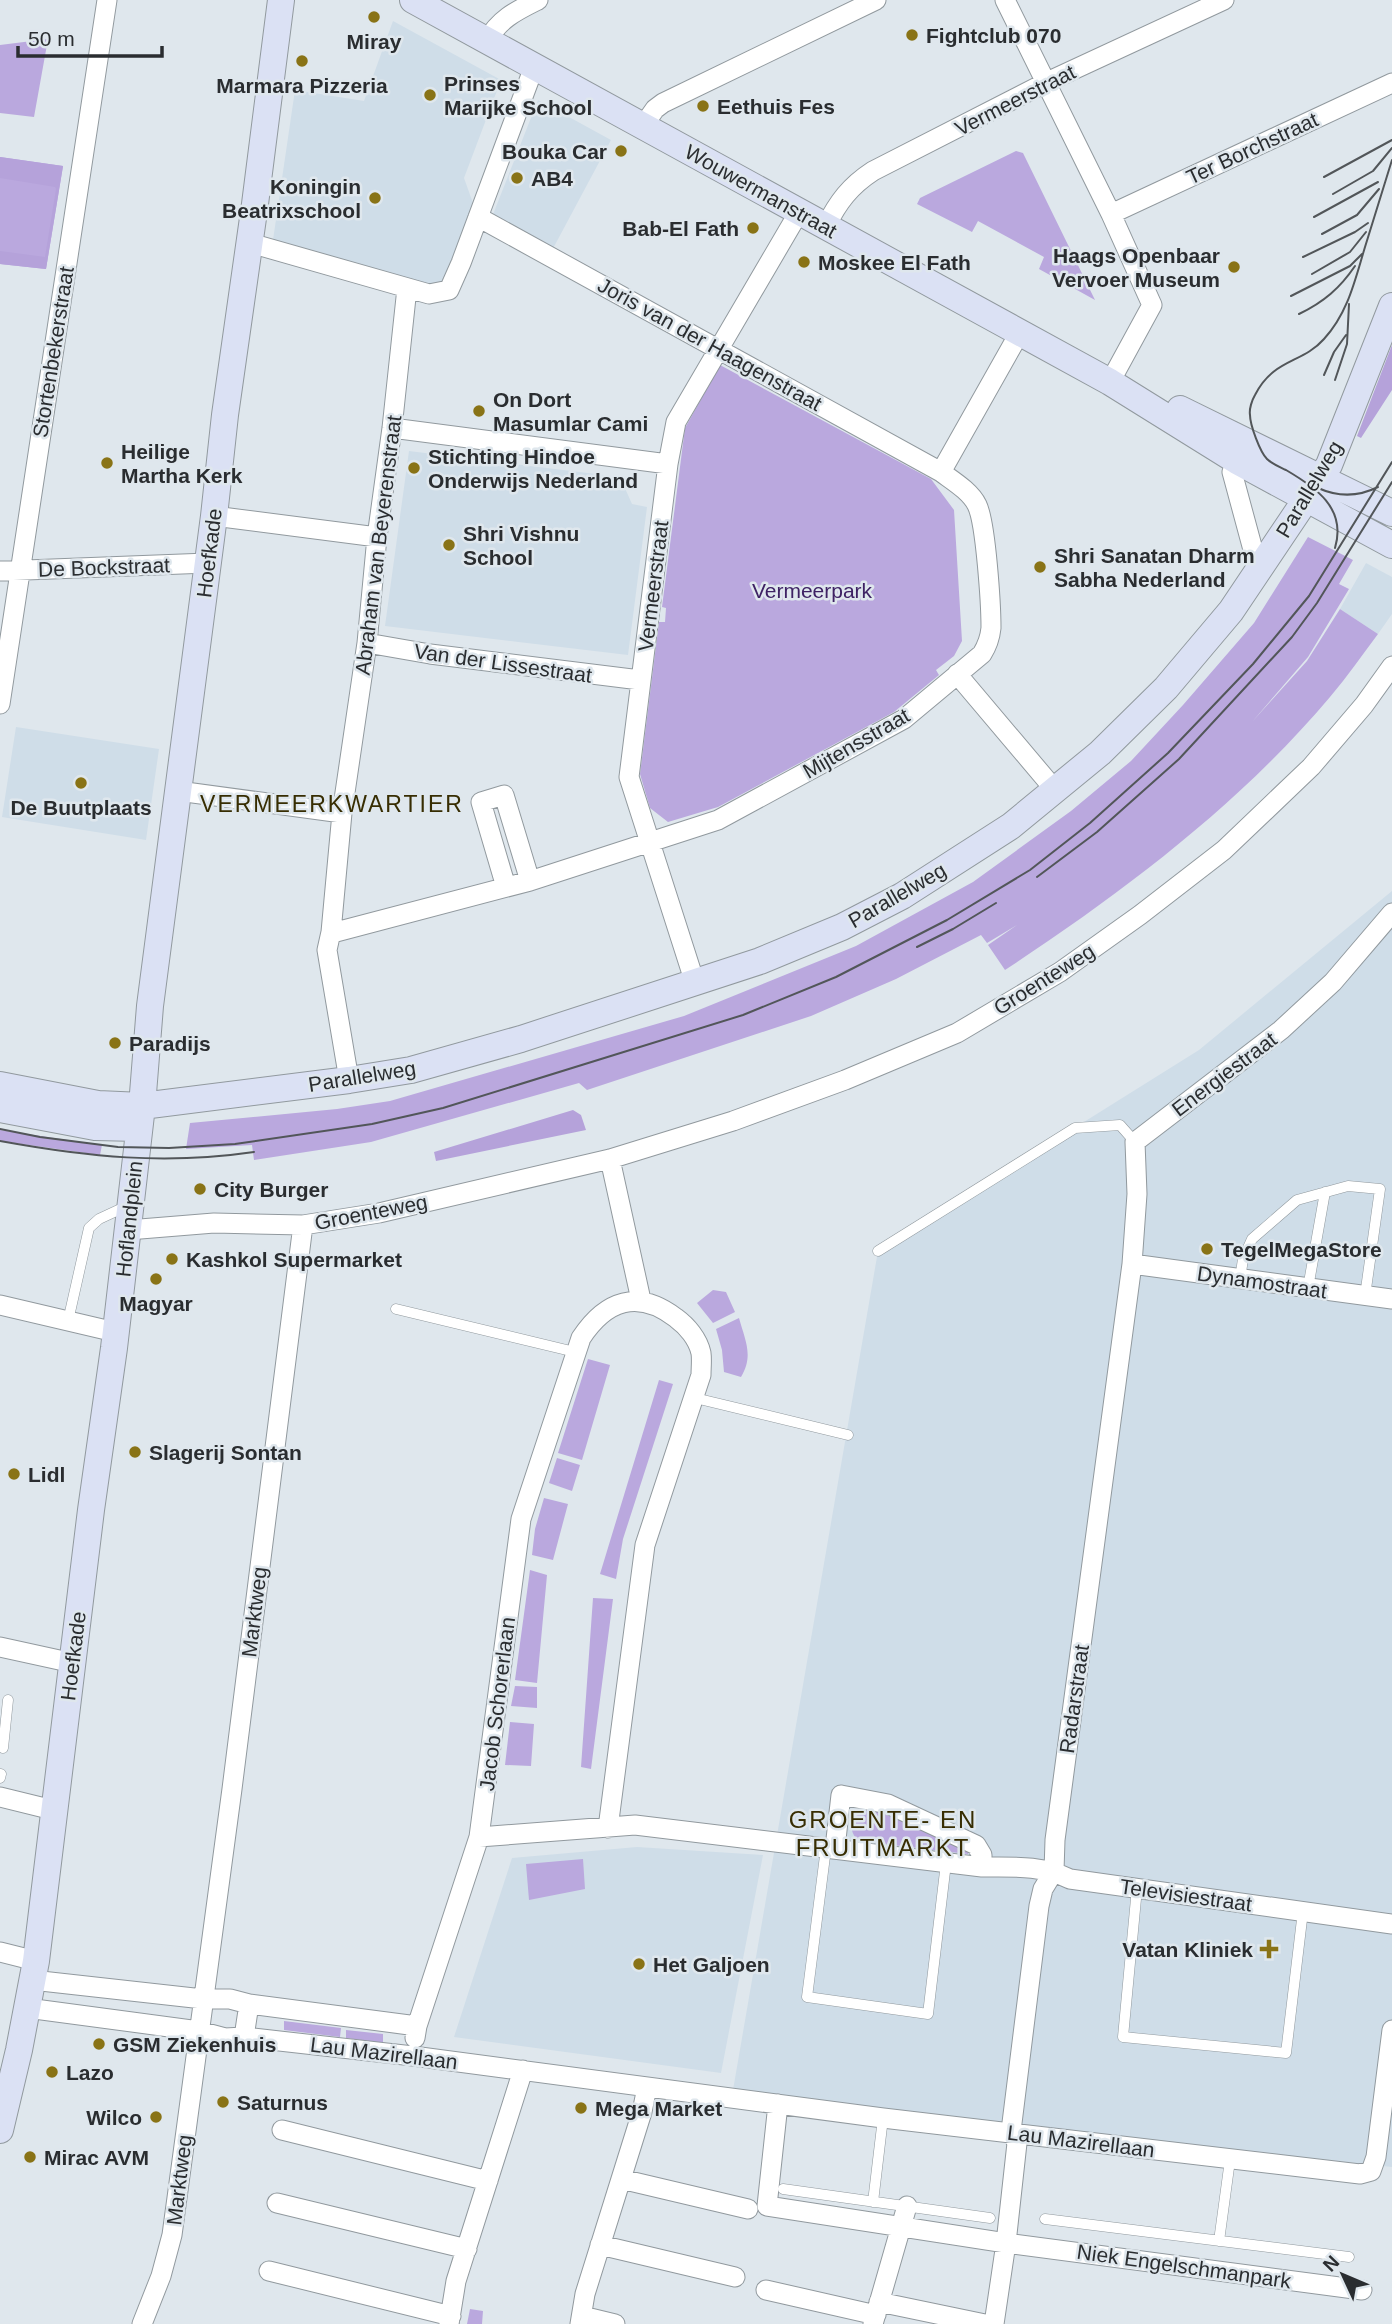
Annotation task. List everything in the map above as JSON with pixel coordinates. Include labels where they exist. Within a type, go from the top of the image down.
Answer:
[{"type":"street","name":"Stortenbekerstraat","points":[[0,704],[10,571],[107,0]]},
{"type":"street","name":"Hoefkade","points":[[141,1117],[150,1006],[281,0]]},
{"type":"street","name":"Wouwermanstraat","points":[[412,0],[1110,382],[1237,461],[1392,545]]},
{"type":"street","points":[[487,41],[506,17],[538,0]]},
{"type":"street","points":[[643,126],[663,103],[876,0]]},
{"type":"street","points":[[1005,0],[1111,214],[1152,306],[1110,382]]},
{"type":"street","name":"Vermeerstraat","points":[[826,226],[845,193],[873,171],[1047,82],[1224,0]]},
{"type":"street","points":[[250,243],[429,294],[449,290],[534,66]]},
{"type":"street","name":"Ter Borchstraat","points":[[1111,214],[1392,83]]},
{"type":"street","name":"Vermeerstraat","points":[[695,983],[629,777],[668,464],[676,422],[799,212]]},
{"type":"street","name":"Joris van der Haagenstraat","points":[[478,217],[941,472]]},
{"type":"street","name":"Abraham van Beyerenstraat","points":[[349,1080],[327,950],[342,813],[367,643],[407,288]]},
{"type":"street","name":"Parallelweg","points":[[141,1117],[411,1070],[521,1039],[695,983],[760,961],[842,927],[902,896],[1011,826],[1100,753],[1166,688],[1231,611],[1321,477],[1339,444],[1392,306]]},
{"type":"street","points":[[941,472],[1020,332]]},
{"type":"street","name":"Wouwermanstraat","points":[[1110,382],[1172,405],[1392,513]]},
{"type":"street","points":[[392,428],[668,464]]},
{"type":"street","points":[[1237,461],[1232,472],[1259,572]]},
{"type":"street","name":"Mijtensstraat","points":[[331,932],[530,881],[649,840],[718,820],[904,719],[982,654],[991,630],[982,526],[977,505],[971,496],[941,472]]},
{"type":"street","points":[[214,516],[377,537]]},
{"type":"street","name":"De Bockstraat","points":[[10,571],[208,563]]},
{"type":"street","name":"Van der Lissestraat","points":[[367,643],[430,654],[640,680]]},
{"type":"street","name":"Groenteweg","points":[[129,1217],[303,1225],[379,1213],[610,1159],[733,1121],[870,1070],[957,1033],[1060,972],[1224,850],[1311,767],[1364,705],[1392,666]]},
{"type":"street","points":[[957,674],[1055,790]]},
{"type":"street","points":[[178,791],[342,813]]},
{"type":"street","points":[[506,887],[481,802],[504,795],[530,881]]},
{"type":"street","name":"Energiestraat","points":[[1135,1142],[1281,1030],[1333,982],[1392,913]]},
{"type":"street","points":[[0,1085],[97,1104],[141,1117]]},
{"type":"street","points":[[0,1109],[94,1127],[141,1117]]},
{"type":"street","name":"Hoflandplein","points":[[115,1332],[141,1117]]},
{"type":"street","points":[[1132,1264],[1138,1194],[1135,1142]]},
{"type":"street","points":[[608,1828],[643,1554],[695,1398],[706,1352],[683,1323],[653,1303],[641,1300],[610,1159]]},
{"type":"street","name":"Marktweg","points":[[142,2324],[161,2276],[172,2235],[232,1789],[303,1225]]},
{"type":"street","name":"Dynamostraat","points":[[1132,1264],[1392,1299]]},
{"type":"street","name":"Radarstraat","points":[[1011,2132],[1039,1906],[1043,1889],[1054,1871],[1059,1813],[1132,1264]]},
{"type":"street","name":"Jacob Schorerlaan","points":[[413,2056],[417,2026],[479,1837],[521,1519],[575,1352],[590,1324],[604,1311],[620,1304],[641,1300]]},
{"type":"street","points":[[0,1305],[115,1332]]},
{"type":"street","name":"Hoefkade","points":[[1,2120],[34,1970],[115,1332]]},
{"type":"street","points":[[0,1647],[73,1663]]},
{"type":"street","points":[[831,1848],[841,1795],[888,1804],[976,1844],[982,1855],[982,1867]]},
{"type":"street","points":[[0,1797],[53,1810]]},
{"type":"street","name":"Televisiestraat","points":[[479,1837],[635,1825],[982,1867],[1030,1867],[1054,1871],[1070,1879],[1392,1924]]},
{"type":"street","points":[[0,1952],[34,1970],[203,1999]]},
{"type":"street","name":"Lau Mazirellaan","points":[[203,1999],[230,1999],[249,2004],[417,2026]]},
{"type":"street","points":[[244,2036],[249,2004]]},
{"type":"street","points":[[27,2007],[199,2031]]},
{"type":"street","name":"Lau Mazirellaan","points":[[199,2031],[225,2038],[244,2036],[413,2056],[883,2118],[1360,2174],[1371,2171],[1376,2157],[1392,2030]]},
{"type":"street","points":[[268,2271],[450,2320],[456,2281],[523,2070]]},
{"type":"street","points":[[615,2324],[581,2320],[585,2294],[648,2087]]},
{"type":"street","name":"Niek Engelschmanpark","points":[[778,2104],[767,2206],[1006,2243],[1362,2290]]},
{"type":"street","points":[[282,2130],[488,2180]]},
{"type":"street","points":[[993,2324],[1006,2243],[1017,2143],[1011,2132]]},
{"type":"street","points":[[621,2179],[748,2209]]},
{"type":"street","points":[[277,2203],[467,2249]]},
{"type":"street","points":[[876,2314],[906,2206]]},
{"type":"street","points":[[600,2245],[734,2277]]},
{"type":"street","points":[[766,2290],[876,2314],[985,2324]]},
{"type":"lane","points":[[878,1251],[1075,1128],[1120,1125],[1135,1142]]},
{"type":"lane","points":[[1240,1280],[1243,1259],[1252,1238],[1297,1200],[1348,1186],[1380,1189],[1365,1296]]},
{"type":"lane","points":[[1308,1289],[1325,1192]]},
{"type":"lane","points":[[68,1321],[89,1228],[99,1219],[129,1217]]},
{"type":"lane","points":[[396,1309],[575,1352]]},
{"type":"lane","points":[[695,1398],[848,1435]]},
{"type":"lane","points":[[4,1748],[8,1700]]},
{"type":"lane","points":[[831,1848],[807,1997],[928,2014],[946,1863]]},
{"type":"lane","points":[[1137,1888],[1123,2037],[1286,2053],[1303,1911]]},
{"type":"lane","points":[[873,2202],[883,2118]]},
{"type":"lane","points":[[1219,2241],[1230,2160]]},
{"type":"lane","points":[[783,2189],[990,2218]]},
{"type":"lane","points":[[1045,2219],[1349,2257]]},
{"type":"shaded area","points":[[393,21],[501,80],[464,178],[478,217],[449,290],[273,240],[295,90],[364,101]]},
{"type":"shaded area","points":[[538,100],[611,140],[549,256],[492,217]]},
{"type":"shaded area","points":[[0,157],[63,166],[46,269],[0,264],[0,251],[45,257],[56,189],[0,178]]},
{"type":"shaded area","points":[[1392,345],[1392,390],[1361,438],[1357,436]]},
{"type":"shaded area","points":[[409,451],[620,477],[632,504],[647,507],[628,655],[385,626]]},
{"type":"shaded area","points":[[1366,563],[1392,577],[1392,614],[1378,634],[1340,609]]},
{"type":"shaded area","name":"De Buutplaats","points":[[16,727],[159,749],[146,840],[2,817]]},
{"type":"shaded area","points":[[1392,891],[1392,2167],[1067,2132],[733,2090],[878,1251],[1199,1050]]},
{"type":"shaded area","points":[[573,1110],[581,1115],[586,1130],[436,1161],[434,1152]]},
{"type":"shaded area","points":[[637,1847],[763,1855],[721,2073],[454,2037],[512,1858]]},
{"type":"green space","points":[[48,39],[34,117],[0,113],[0,45]]},
{"type":"green space","points":[[1016,151],[1023,153],[1095,300],[1039,269],[1044,257],[978,221],[972,232],[917,204],[920,198]]},
{"type":"green space","points":[[0,157],[63,166],[46,269],[0,264]]},
{"type":"green space","name":"Vermeerpark","points":[[720,365],[931,479],[954,510],[962,641],[954,656],[936,670],[939,675],[894,712],[718,807],[668,822],[650,808],[640,774],[659,622],[665,622],[666,608],[662,607],[685,428]]},
{"type":"green space","points":[[1308,537],[1353,560],[1339,584],[1349,589],[1308,657],[1252,722],[1307,661],[1340,609],[1378,634],[1295,737],[1218,811],[1135,878],[1005,970],[988,945],[1017,925],[987,943],[981,935],[896,979],[811,1016],[587,1090],[579,1083],[371,1142],[254,1160],[252,1145],[186,1149],[190,1123],[337,1109],[390,1101],[684,1016],[856,946],[973,882],[1071,811],[1131,761],[1254,623]]},
{"type":"green space","points":[[0,1130],[102,1145],[100,1155],[0,1141]]},
{"type":"green space","points":[[713,1290],[726,1292],[735,1312],[713,1323],[697,1303]]},
{"type":"green space","points":[[739,1318],[748,1355],[741,1377],[724,1372],[716,1329]]},
{"type":"green space","points":[[588,1359],[610,1365],[582,1460],[558,1453]]},
{"type":"green space","points":[[659,1380],[673,1384],[623,1539],[616,1579],[600,1574]]},
{"type":"green space","points":[[557,1458],[580,1465],[572,1491],[549,1483]]},
{"type":"green space","points":[[544,1498],[568,1504],[553,1560],[532,1555],[535,1529]]},
{"type":"green space","points":[[530,1570],[547,1575],[537,1683],[515,1680]]},
{"type":"green space","points":[[593,1598],[613,1599],[591,1769],[581,1767]]},
{"type":"green space","points":[[515,1686],[537,1687],[537,1708],[511,1706]]},
{"type":"green space","points":[[510,1722],[534,1724],[531,1766],[505,1765]]},
{"type":"green space","points":[[868,1808],[881,1809],[969,1850],[968,1854],[859,1841],[852,1832],[853,1823],[858,1814]]},
{"type":"green space","points":[[583,1859],[585,1889],[529,1900],[526,1864]]},
{"type":"green space","points":[[284,2021],[341,2028],[340,2037],[284,2030]]},
{"type":"green space","points":[[346,2030],[383,2034],[383,2043],[346,2038]]},
{"type":"green space","points":[[470,2309],[483,2311],[482,2324],[467,2324]]},
{"type":"tram line","points":[[1324,177],[1392,140]]},
{"type":"tram line","points":[[1333,194],[1373,171],[1392,148]]},
{"type":"tram line","points":[[1335,548],[1338,534],[1336,521],[1326,500],[1308,484],[1267,459],[1254,431],[1250,410],[1255,395],[1271,374],[1315,347],[1339,318],[1354,284],[1392,160]]},
{"type":"tram line","points":[[1314,217],[1378,182]]},
{"type":"tram line","points":[[1322,234],[1357,215],[1379,189]]},
{"type":"tram line","points":[[1303,257],[1368,223]]},
{"type":"tram line","points":[[1312,274],[1350,252],[1366,232]]},
{"type":"tram line","points":[[1291,296],[1350,266],[1362,254]]},
{"type":"tram line","points":[[1299,314],[1331,294],[1355,266]]},
{"type":"tram line","points":[[1335,380],[1347,344],[1349,304]]},
{"type":"tram line","points":[[1324,375],[1334,352],[1346,335]]},
{"type":"tram line","points":[[0,1129],[118,1147],[169,1148],[235,1144],[372,1124],[443,1108],[743,1015],[836,977],[947,920],[1030,870],[1090,823],[1168,753],[1253,664],[1309,596],[1392,462]]},
{"type":"tram line","points":[[1037,877],[1097,832],[1179,759],[1292,637],[1317,603],[1392,482]]},
{"type":"tram line","points":[[1318,488],[1348,495],[1378,487]]},
{"type":"tram line","points":[[917,947],[996,903]]},
{"type":"tram line","points":[[0,1141],[127,1157],[189,1158],[254,1152]]},
{"type":"place","name":"Miray","points":[[374,17]]},
{"type":"place","name":"Fightclub 070","points":[[912,35]]},
{"type":"place","name":"Marmara Pizzeria","points":[[302,61]]},
{"type":"place","name":"Prinses Marijke School","points":[[430,95]]},
{"type":"place","name":"Eethuis Fes","points":[[703,106]]},
{"type":"place","name":"Bouka Car","points":[[621,151]]},
{"type":"place","name":"AB4","points":[[517,178]]},
{"type":"place","name":"Koningin Beatrixschool","points":[[375,198]]},
{"type":"place","name":"Bab-El Fath","points":[[753,228]]},
{"type":"place","name":"Moskee El Fath","points":[[804,262]]},
{"type":"place","name":"Haags Openbaar Vervoer Museum","points":[[1234,267]]},
{"type":"place","name":"On Dort Masumlar Cami","points":[[479,411]]},
{"type":"place","name":"Heilige Martha Kerk","points":[[107,463]]},
{"type":"place","name":"Stichting Hindoe Onderwijs Nederland","points":[[414,468]]},
{"type":"place","name":"Shri Vishnu School","points":[[449,545]]},
{"type":"place","name":"Shri Sanatan Dharm Sabha Nederland","points":[[1040,567]]},
{"type":"place","name":"De Buutplaats","points":[[81,783]]},
{"type":"place","name":"Paradijs","points":[[115,1043]]},
{"type":"place","name":"City Burger","points":[[200,1189]]},
{"type":"place","name":"TegelMegaStore","points":[[1207,1249]]},
{"type":"place","name":"Kashkol Supermarket","points":[[172,1259]]},
{"type":"place","name":"Magyar","points":[[156,1279]]},
{"type":"place","name":"Slagerij Sontan","points":[[135,1452]]},
{"type":"place","name":"Lidl","points":[[14,1474]]},
{"type":"place","name":"Vatan Kliniek","points":[[1269,1949]]},
{"type":"place","name":"Het Galjoen","points":[[639,1964]]},
{"type":"place","name":"GSM Ziekenhuis","points":[[99,2044]]},
{"type":"place","name":"Lazo","points":[[52,2072]]},
{"type":"place","name":"Saturnus","points":[[223,2102]]},
{"type":"place","name":"Mega Market","points":[[581,2108]]},
{"type":"place","name":"Wilco","points":[[156,2117]]},
{"type":"place","name":"Mirac AVM","points":[[30,2157]]},
{"type":"district","name":"VERMEERKWARTIER","points":[[332,804]]},
{"type":"district","name":"GROENTE- EN FRUITMARKT","points":[[883,1833]]}]
